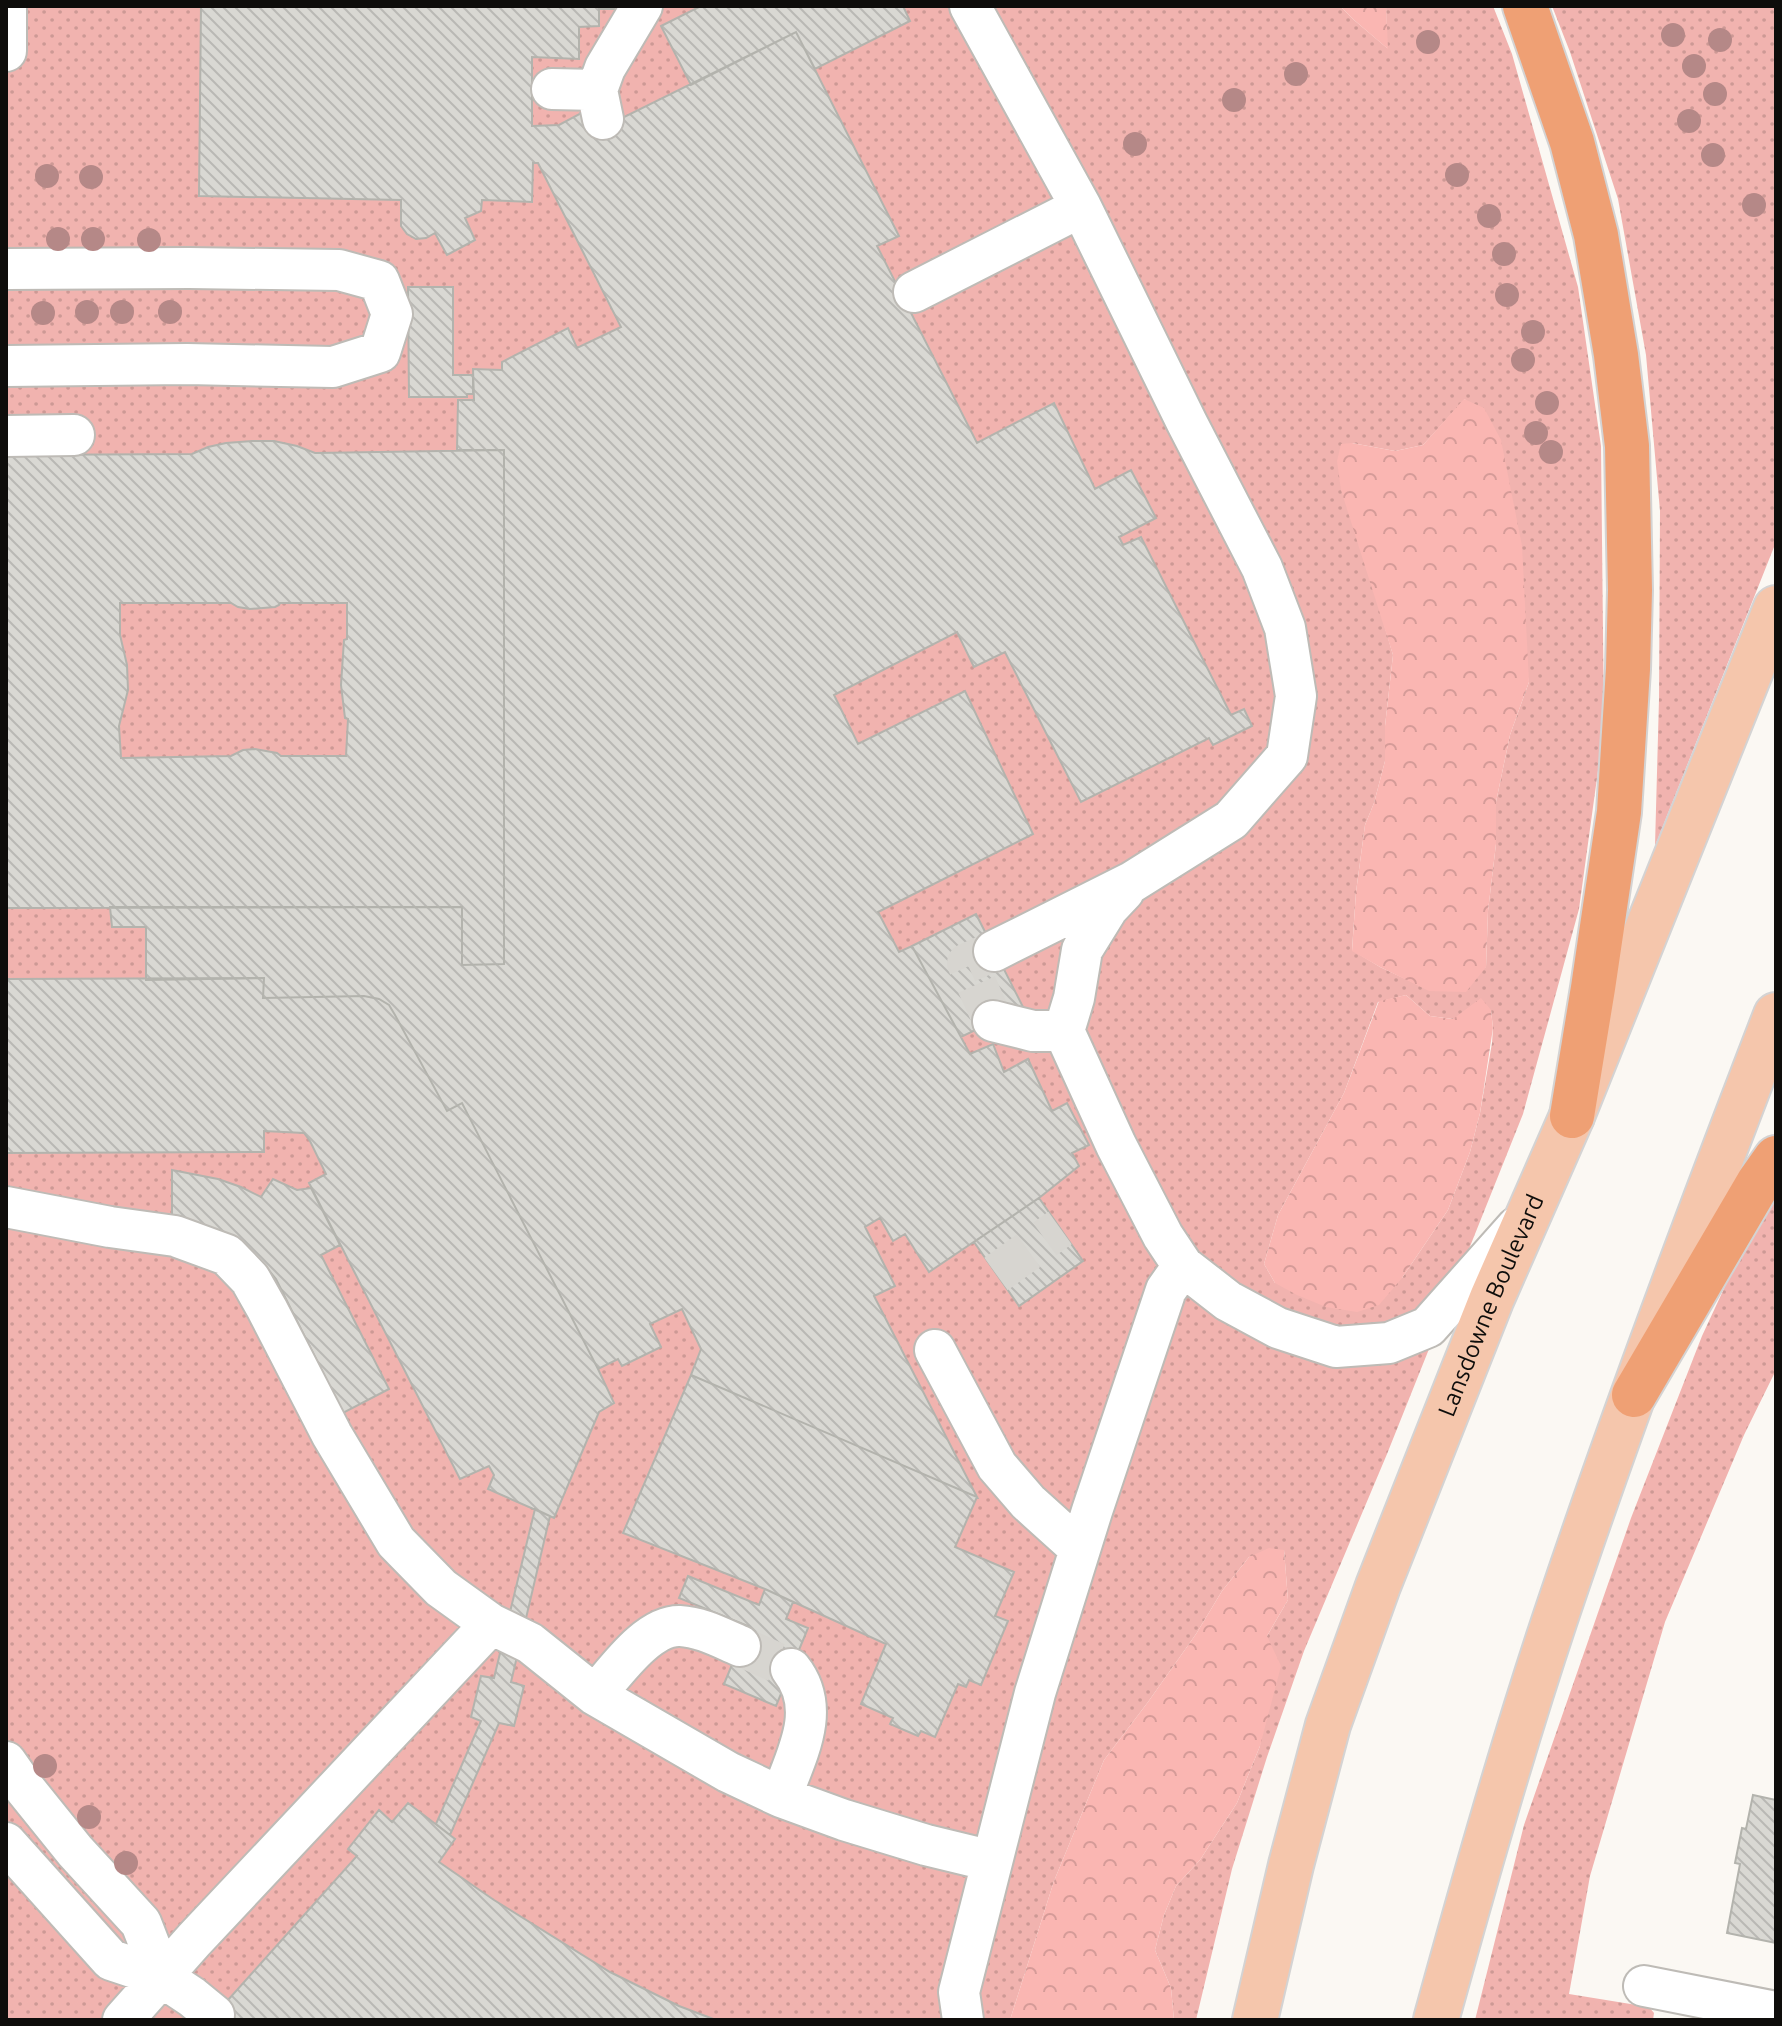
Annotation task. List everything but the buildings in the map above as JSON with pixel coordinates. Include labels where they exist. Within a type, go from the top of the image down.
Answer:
[{"type":"highway","points":[[1525,6],[1572,142],[1596,235],[1627,446],[1630,590],[1619,812],[1572,1116]]},
{"type":"highway","points":[[1634,1395],[1776,1158]]},
{"type":"main road","name":"Lansdowne Boulevard","points":[[1255,2020],[1328,1725],[1378,1586],[1480,1326],[1572,1116],[1776,608]]},
{"type":"main road","points":[[1436,2020],[1486,1837],[1555,1619],[1634,1395],[1776,1015]]},
{"type":"street","points":[[6,6],[6,51]]},
{"type":"street","points":[[552,89],[600,104],[605,68],[642,6]]},
{"type":"street","points":[[970,6],[1081,207],[1262,568],[1285,628],[1296,696],[1287,756],[1231,820],[1132,882],[994,951]]},
{"type":"street","points":[[914,292],[1081,207]]},
{"type":"street","points":[[6,269],[339,270],[379,281],[392,314],[380,352],[333,367],[187,364],[6,366]]},
{"type":"street","points":[[6,436],[74,435]]},
{"type":"street","points":[[1132,882],[1108,908],[1082,950],[1074,998],[1064,1031],[1121,1157],[1163,1236],[1183,1266],[1228,1301],[1278,1328],[1336,1347],[1389,1343],[1428,1327],[1529,1213]]},
{"type":"street","points":[[993,1021],[1033,1031],[1064,1031]]},
{"type":"street","points":[[6,1207],[175,1236],[227,1255],[250,1279],[332,1435],[396,1542],[441,1588],[491,1624],[530,1643],[595,1695],[728,1772],[781,1797],[871,1829],[992,1861]]},
{"type":"street","points":[[963,2020],[959,1992],[1035,1693],[1166,1290],[1183,1266]]},
{"type":"street","points":[[935,1350],[997,1466],[1028,1502],[1080,1549]]},
{"type":"street","points":[[123,2020],[194,1940],[491,1624]]},
{"type":"street","points":[[595,1695],[642,1643],[656,1633],[678,1626],[705,1631],[740,1646]]},
{"type":"street","points":[[781,1797],[806,1716],[805,1692],[800,1679],[791,1669]]},
{"type":"street","points":[[6,1762],[75,1851],[141,1923],[162,1977]]},
{"type":"street","points":[[6,1843],[111,1960],[162,1977],[214,2015]]},
{"type":"street","points":[[1644,1986],[1776,2012]]},
{"type":"shaded area","points":[[6,6],[1340,6],[1387,48],[1386,6],[1493,6],[1512,54],[1578,287],[1601,446],[1604,727],[1579,909],[1523,1114],[1387,1454],[1304,1651],[1267,1757],[1232,1869],[1196,2020],[1174,2020],[1171,1988],[1155,1950],[1176,1886],[1200,1860],[1237,1803],[1260,1746],[1267,1636],[1288,1600],[1284,1550],[1249,1557],[1104,1760],[1054,1881],[1010,2020],[6,2020]],"holes":[[[1465,399],[1529,682],[1510,735],[1496,802],[1496,844],[1488,911],[1486,967],[1429,990],[1352,950],[1365,825],[1385,761],[1385,726],[1393,655],[1385,628],[1352,443],[1395,451],[1423,445]],[[1406,995],[1430,1016],[1453,1019],[1491,1010],[1492,1043],[1480,1113],[1470,1152],[1448,1210],[1402,1278],[1275,1283],[1264,1264],[1278,1215],[1344,1093],[1378,1002]]]},
{"type":"shaded area","points":[[1552,6],[1776,6],[1776,542],[1655,846],[1660,511],[1646,355],[1618,199]]},
{"type":"shaded area","points":[[1776,1200],[1776,1370],[1744,1435],[1665,1622],[1590,1876],[1569,1994],[1649,2007],[1654,2013],[1653,2020],[1475,2020],[1524,1825],[1631,1518],[1702,1336],[1741,1252]]},
{"type":"green space","points":[[1340,6],[1386,6],[1388,49],[1354,20]]},
{"type":"green space","points":[[1464,399],[1484,408],[1501,440],[1522,546],[1529,682],[1510,735],[1496,802],[1496,844],[1488,911],[1486,967],[1466,992],[1429,991],[1352,951],[1365,825],[1385,761],[1385,726],[1393,655],[1341,490],[1337,461],[1341,444],[1352,443],[1395,451],[1423,445]]},
{"type":"green space","points":[[1406,995],[1430,1016],[1453,1019],[1481,998],[1491,1010],[1493,1028],[1480,1113],[1470,1152],[1448,1210],[1402,1278],[1379,1305],[1357,1312],[1326,1307],[1275,1283],[1264,1264],[1278,1215],[1344,1093],[1379,1001]]},
{"type":"green space","points":[[1269,1548],[1284,1550],[1288,1600],[1267,1636],[1281,1666],[1260,1746],[1237,1803],[1200,1860],[1176,1886],[1164,1915],[1155,1950],[1171,1988],[1174,2020],[1010,2020],[1054,1881],[1104,1760],[1196,1634],[1222,1591],[1249,1557]]},
{"type":"tunnel","points":[[993,1021],[967,963],[994,951]]},
{"type":"tunnel","points":[[996,1274],[1060,1228]]},
{"type":"tunnel","points":[[740,1646],[791,1669]]}]
